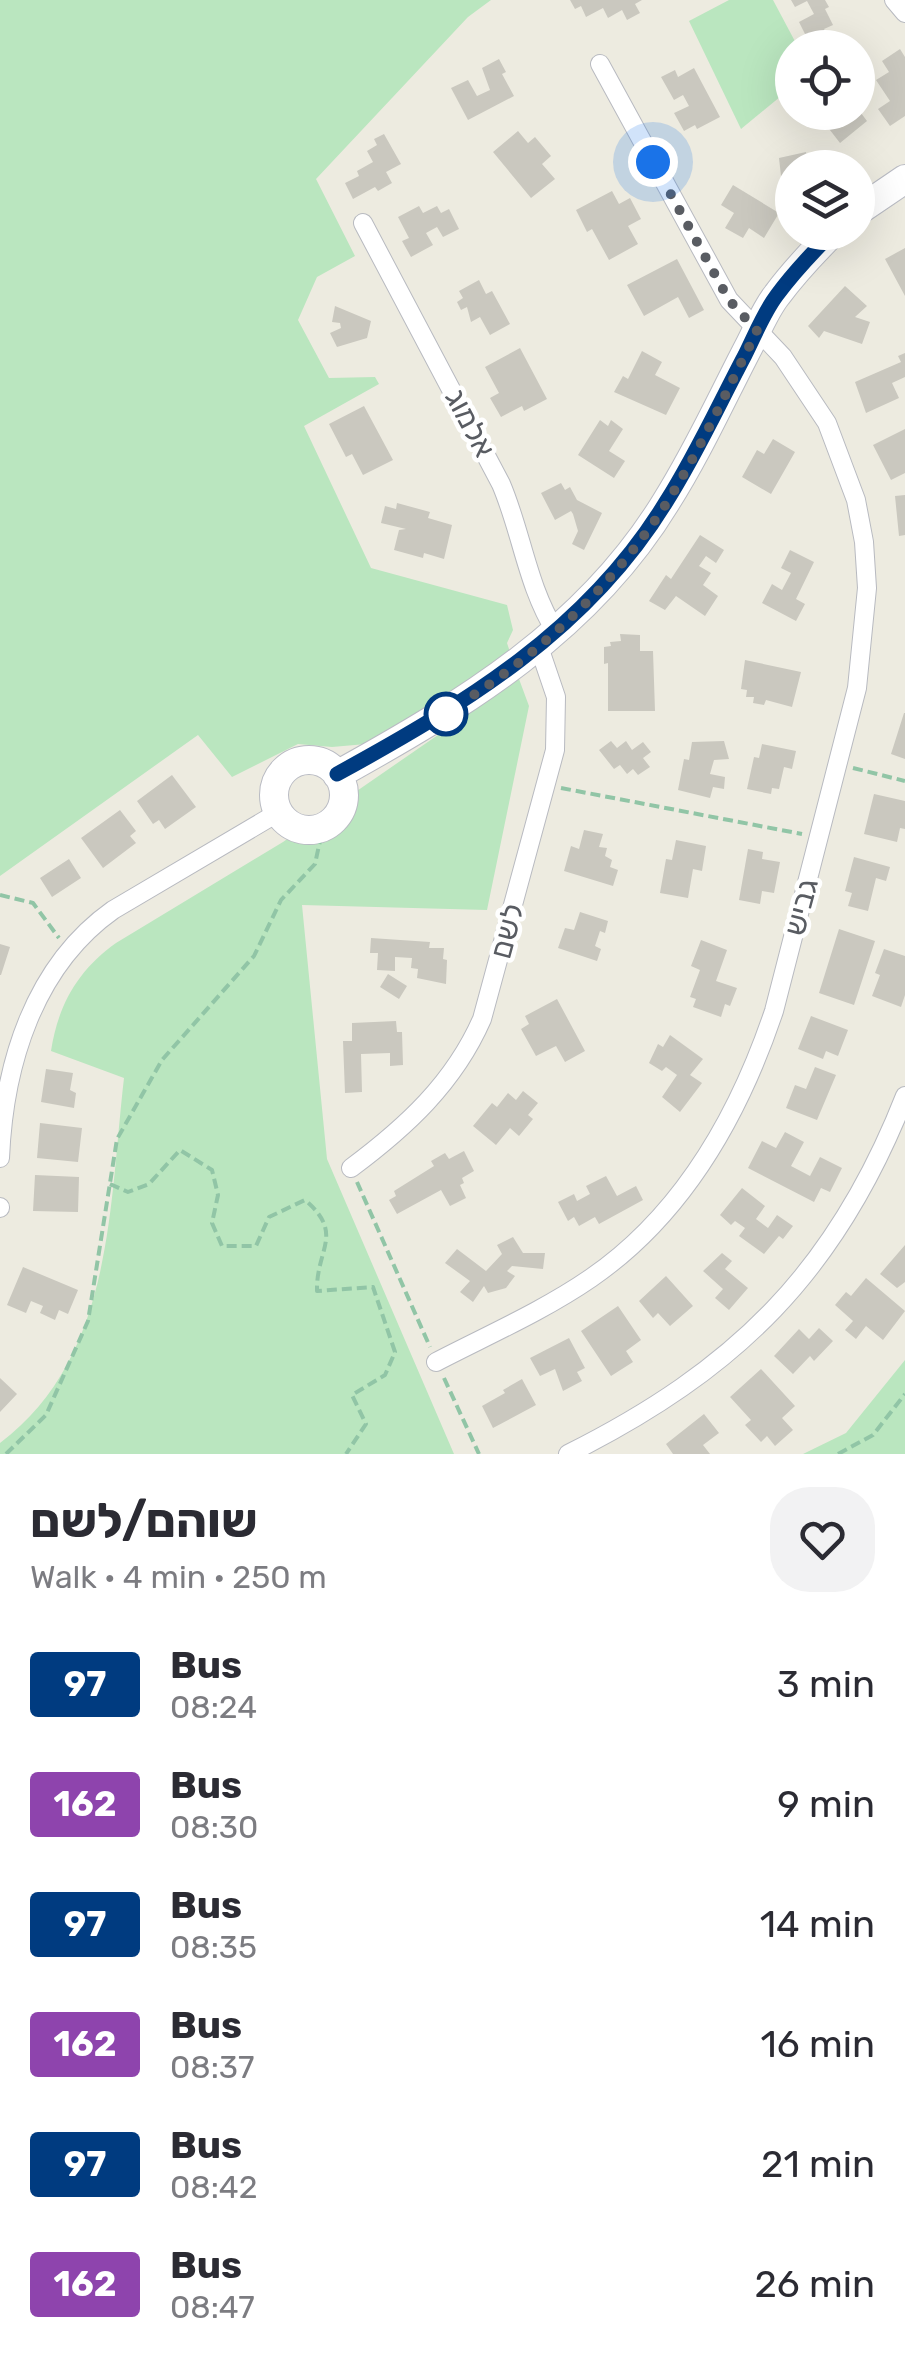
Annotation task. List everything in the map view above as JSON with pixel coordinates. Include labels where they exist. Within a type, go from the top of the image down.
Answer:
[{"type":"street","points":[[894,0],[905,14]]},
{"type":"street","name":"גביש","points":[[436,1362],[594,1276],[644,1234],[690,1182],[729,1120],[761,1049],[839,764],[865,636],[867,588],[856,500],[827,423],[795,373],[724,292],[600,64]]},
{"type":"street","points":[[875,199],[905,179]]},
{"type":"street","name":"אלמוג","points":[[363,223],[501,484],[516,522],[547,640]]},
{"type":"street","points":[[337,774],[456,707],[547,640],[601,588],[664,506],[693,458],[775,298],[817,250]]},
{"type":"street","name":"לשם","points":[[350,1168],[421,1110],[450,1077],[473,1040],[489,996],[555,750],[557,708],[547,640]]},
{"type":"street","points":[[323,762],[337,774],[344,800],[333,820],[323,826],[300,828],[279,812],[274,794],[276,784],[290,765],[323,762]]},
{"type":"street","points":[[0,1158],[5,1110],[20,1041],[48,978],[66,950],[113,910],[279,812]]},
{"type":"street","points":[[568,1454],[688,1383],[754,1330],[791,1292],[856,1203],[884,1150],[905,1096]]},
{"type":"path","points":[[839,764],[905,781]]},
{"type":"path","points":[[546,785],[819,838]]},
{"type":"path","points":[[6,1454],[46,1415],[88,1321],[117,1140],[162,1060],[254,956],[281,900],[315,864],[323,826]]},
{"type":"path","points":[[0,896],[33,903],[66,950]]},
{"type":"path","points":[[110,1184],[128,1192],[148,1184],[180,1150],[190,1154],[212,1170],[218,1195],[212,1223],[222,1246],[256,1246],[270,1217],[305,1200],[323,1214],[328,1243],[316,1268],[317,1291],[374,1287],[394,1352],[385,1375],[352,1395],[366,1424],[346,1454]]},
{"type":"path","points":[[350,1168],[479,1454]]},
{"type":"path","points":[[838,1454],[874,1435],[905,1394]]},
{"type":"green space","points":[[0,0],[491,0],[468,17],[316,179],[355,256],[317,277],[298,320],[329,378],[375,377],[379,384],[304,426],[371,568],[507,605],[513,630],[507,643],[512,658],[366,744],[298,744],[232,777],[198,735],[0,876]]},
{"type":"green space","points":[[729,0],[773,0],[789,30],[775,30],[775,101],[741,129],[689,21]]},
{"type":"green space","points":[[519,679],[529,706],[487,910],[302,905],[327,1159],[454,1454],[0,1454],[0,1443],[37,1408],[65,1368],[85,1323],[108,1227],[124,1078],[51,1051],[72,990],[91,965],[116,943],[283,842]]},
{"type":"green space","points":[[905,1360],[905,1454],[803,1454],[846,1433]]},
{"type":"building","points":[[570,0],[642,0],[635,4],[640,13],[627,20],[622,10],[608,18],[603,8],[586,17],[581,6],[575,9]]},
{"type":"building","points":[[791,0],[825,0],[833,25],[825,30],[803,30],[799,22],[814,14],[807,1],[795,7]]},
{"type":"building","points":[[900,49],[905,57],[905,116],[890,126],[878,109],[890,101],[876,80],[889,72],[882,61]]},
{"type":"building","points":[[499,59],[514,96],[468,120],[451,88],[468,80],[477,96],[490,90],[482,68]]},
{"type":"building","points":[[694,68],[720,117],[684,131],[674,113],[689,106],[683,95],[674,100],[661,77],[675,70],[678,77]]},
{"type":"building","points":[[830,130],[856,130],[840,143]]},
{"type":"building","points":[[518,131],[528,143],[535,137],[551,156],[542,164],[555,179],[531,198],[493,152]]},
{"type":"building","points":[[384,134],[401,164],[386,172],[392,183],[353,199],[345,183],[373,162],[367,151],[377,145],[374,139]]},
{"type":"building","points":[[733,185],[775,211],[775,220],[764,238],[749,228],[743,238],[725,228],[734,213],[721,205]]},
{"type":"building","points":[[612,191],[619,204],[630,198],[641,219],[628,226],[638,244],[609,260],[576,210]]},
{"type":"building","points":[[419,206],[423,213],[437,206],[441,213],[449,209],[459,229],[443,237],[437,227],[426,233],[433,245],[411,257],[402,241],[409,238],[398,217]]},
{"type":"building","points":[[905,248],[905,296],[885,259]]},
{"type":"building","points":[[677,259],[704,310],[689,318],[678,297],[644,316],[627,285]]},
{"type":"building","points":[[479,280],[486,294],[492,291],[510,324],[490,335],[480,317],[471,322],[467,307],[461,310],[457,302],[463,298],[459,291]]},
{"type":"building","points":[[845,286],[867,306],[855,317],[870,322],[862,344],[824,331],[819,338],[808,326]]},
{"type":"building","points":[[335,306],[371,321],[367,338],[337,347],[330,333],[341,328],[340,323],[332,322]]},
{"type":"building","points":[[520,348],[547,399],[501,417],[490,398],[499,393],[485,367]]},
{"type":"building","points":[[642,351],[662,362],[655,375],[680,388],[666,415],[614,392],[623,376],[628,379]]},
{"type":"building","points":[[905,353],[905,377],[892,383],[899,398],[866,413],[855,382],[901,362],[898,356]]},
{"type":"building","points":[[364,406],[393,460],[363,475],[352,454],[346,457],[329,424]]},
{"type":"building","points":[[600,420],[608,426],[611,420],[623,429],[609,451],[625,461],[614,478],[578,455]]},
{"type":"building","points":[[905,429],[905,473],[891,480],[873,445]]},
{"type":"building","points":[[773,439],[795,452],[771,494],[742,477],[757,450],[764,454]]},
{"type":"building","points":[[561,483],[565,490],[570,487],[577,500],[602,513],[584,550],[572,544],[578,531],[571,511],[555,520],[541,493]]},
{"type":"building","points":[[905,495],[905,535],[899,536],[895,496]]},
{"type":"building","points":[[397,503],[430,512],[428,518],[452,525],[444,559],[394,550],[399,530],[406,529],[381,523],[385,506],[396,509]]},
{"type":"building","points":[[700,535],[724,550],[716,563],[706,556],[699,566],[711,573],[703,585],[718,596],[705,616],[676,596],[665,610],[649,601],[666,575],[671,579]]},
{"type":"building","points":[[790,550],[814,562],[796,599],[805,604],[796,621],[762,603],[772,584],[782,590],[791,573],[781,568]]},
{"type":"building","points":[[620,634],[640,635],[640,651],[653,651],[655,711],[608,711],[604,647],[621,641]]},
{"type":"building","points":[[745,660],[801,672],[792,707],[766,700],[764,705],[753,703],[754,697],[746,697],[747,690],[741,689]]},
{"type":"building","points":[[905,713],[905,759],[891,754]]},
{"type":"building","points":[[611,741],[617,748],[626,741],[632,750],[643,742],[651,752],[643,758],[650,767],[638,775],[633,769],[627,774],[620,765],[614,769],[599,750]]},
{"type":"building","points":[[724,741],[729,759],[714,760],[710,774],[725,777],[724,789],[713,787],[710,798],[678,790],[692,742]]},
{"type":"building","points":[[762,744],[796,751],[792,769],[784,767],[779,789],[772,788],[771,794],[747,789],[754,757],[759,758]]},
{"type":"building","points":[[172,775],[196,807],[165,829],[159,820],[153,824],[137,801]]},
{"type":"building","points":[[874,794],[905,801],[905,829],[900,828],[897,842],[864,834]]},
{"type":"building","points":[[120,810],[136,831],[130,836],[136,843],[103,868],[81,838]]},
{"type":"building","points":[[584,830],[603,834],[599,847],[607,848],[605,856],[612,860],[610,867],[618,870],[613,886],[564,871],[571,846],[579,849]]},
{"type":"building","points":[[676,840],[706,846],[702,871],[693,869],[688,898],[660,893],[666,859],[672,860]]},
{"type":"building","points":[[748,849],[763,852],[762,859],[780,862],[774,893],[762,891],[760,904],[739,900]]},
{"type":"building","points":[[854,857],[890,867],[886,881],[876,878],[868,911],[848,906],[852,893],[845,891]]},
{"type":"building","points":[[69,859],[81,878],[52,897],[40,878]]},
{"type":"building","points":[[580,912],[608,921],[595,946],[601,949],[597,961],[558,948],[565,928],[574,930]]},
{"type":"building","points":[[839,929],[875,941],[854,1005],[819,993]]},
{"type":"building","points":[[371,938],[430,942],[429,948],[444,948],[446,984],[417,978],[418,969],[411,968],[412,958],[395,957],[395,971],[377,970],[378,953],[370,953]]},
{"type":"building","points":[[701,940],[727,950],[716,981],[737,988],[721,1017],[693,1007],[696,999],[690,997],[700,970],[691,966]]},
{"type":"building","points":[[0,944],[10,947],[1,975],[0,975]]},
{"type":"building","points":[[884,949],[905,956],[905,995],[901,1007],[872,996]]},
{"type":"building","points":[[388,974],[407,986],[399,999],[380,987]]},
{"type":"building","points":[[557,999],[585,1051],[565,1062],[556,1046],[536,1056],[521,1029],[529,1024],[525,1016]]},
{"type":"building","points":[[811,1016],[848,1030],[838,1056],[826,1051],[823,1059],[798,1049]]},
{"type":"building","points":[[396,1021],[397,1032],[402,1032],[403,1065],[390,1066],[390,1053],[361,1054],[362,1092],[345,1093],[343,1041],[352,1041],[352,1023]]},
{"type":"building","points":[[670,1035],[703,1059],[690,1075],[702,1083],[680,1112],[662,1097],[677,1075],[666,1067],[662,1071],[649,1063],[658,1044],[663,1047]]},
{"type":"building","points":[[815,1067],[836,1075],[817,1120],[786,1108],[795,1085],[806,1089]]},
{"type":"building","points":[[46,1069],[73,1073],[70,1090],[76,1093],[74,1108],[41,1102]]},
{"type":"building","points":[[523,1091],[538,1103],[528,1115],[533,1119],[519,1136],[510,1128],[496,1145],[473,1126],[492,1103],[497,1107],[508,1093],[516,1100]]},
{"type":"building","points":[[40,1123],[82,1128],[78,1162],[37,1158]]},
{"type":"building","points":[[785,1132],[804,1142],[791,1166],[810,1176],[820,1157],[842,1168],[830,1192],[821,1188],[814,1202],[748,1168],[762,1141],[776,1148]]},
{"type":"building","points":[[464,1151],[474,1171],[462,1178],[464,1183],[460,1185],[466,1198],[450,1206],[441,1190],[397,1214],[389,1200],[396,1196],[394,1191],[434,1166],[431,1161],[445,1153],[449,1159]]},
{"type":"building","points":[[35,1175],[79,1177],[78,1212],[33,1211]]},
{"type":"building","points":[[606,1176],[617,1196],[636,1186],[643,1200],[599,1224],[595,1217],[579,1226],[574,1217],[568,1221],[558,1202],[574,1194],[577,1201],[590,1194],[586,1186]]},
{"type":"building","points":[[742,1188],[765,1206],[756,1219],[768,1228],[777,1215],[793,1226],[764,1254],[739,1236],[745,1228],[735,1221],[731,1225],[720,1215]]},
{"type":"building","points":[[513,1237],[523,1253],[545,1253],[543,1269],[512,1266],[507,1271],[515,1276],[506,1288],[488,1293],[484,1286],[473,1302],[460,1292],[470,1281],[445,1263],[457,1249],[486,1271],[502,1254],[497,1245]]},
{"type":"building","points":[[905,1245],[905,1282],[897,1288],[880,1274]]},
{"type":"building","points":[[722,1253],[732,1261],[725,1269],[748,1288],[729,1310],[715,1298],[723,1289],[703,1271]]},
{"type":"building","points":[[23,1267],[78,1290],[68,1314],[59,1310],[55,1320],[40,1313],[43,1306],[31,1301],[26,1313],[7,1305]]},
{"type":"building","points":[[666,1276],[693,1306],[670,1326],[658,1313],[653,1318],[639,1301]]},
{"type":"building","points":[[866,1278],[905,1311],[883,1340],[866,1326],[856,1339],[845,1330],[853,1321],[835,1305],[846,1292],[851,1296]]},
{"type":"building","points":[[618,1306],[641,1340],[626,1351],[633,1362],[611,1376],[581,1331]]},
{"type":"building","points":[[819,1328],[833,1341],[814,1361],[810,1356],[793,1374],[774,1356],[799,1329],[809,1339]]},
{"type":"building","points":[[569,1338],[585,1368],[577,1372],[582,1381],[563,1391],[555,1369],[540,1376],[530,1358]]},
{"type":"building","points":[[761,1369],[795,1406],[782,1418],[793,1430],[775,1446],[767,1436],[761,1442],[745,1425],[751,1420],[730,1397]]},
{"type":"building","points":[[0,1378],[17,1394],[0,1412]]},
{"type":"building","points":[[522,1379],[536,1405],[493,1428],[482,1406]]},
{"type":"building","points":[[704,1414],[719,1433],[703,1445],[710,1454],[673,1454],[666,1444]]},
{"type":"bus line","name":"97","points":[[337,774],[494,682],[531,654],[601,588],[664,506],[775,298],[816,250]]},
{"type":"route","points":[[446,714],[437,718],[531,654],[601,588],[633,550],[693,458],[757,331],[729,300],[653,162]]}]
